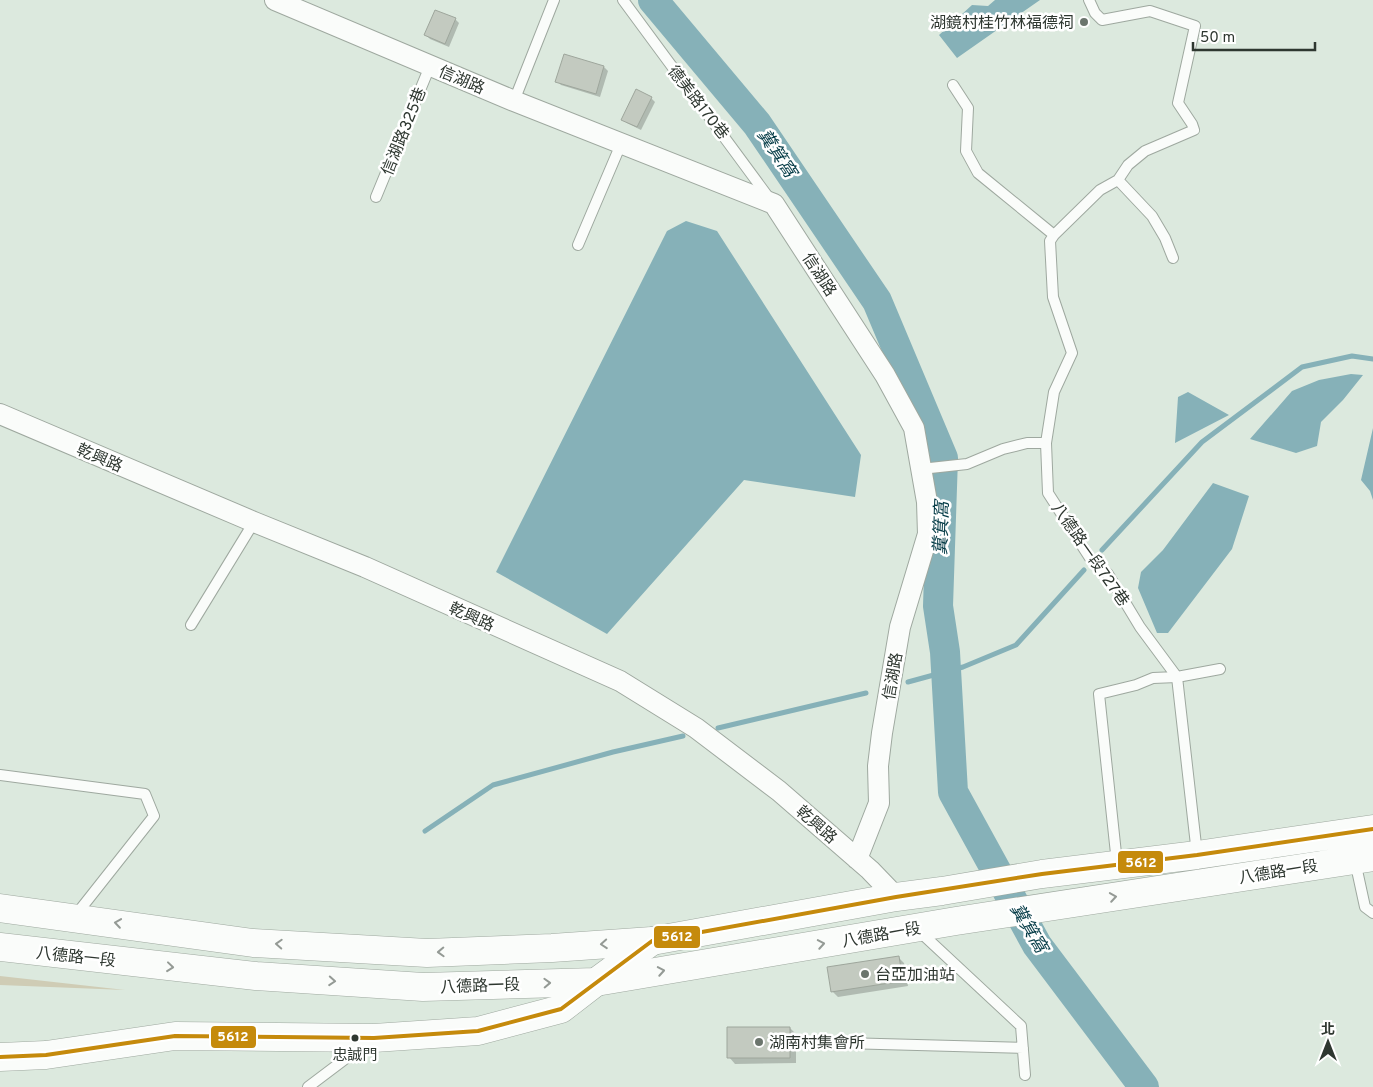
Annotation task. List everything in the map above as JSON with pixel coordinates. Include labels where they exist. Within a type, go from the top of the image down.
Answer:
[{"type":"main road","name":"八德路一段","points":[[0,908],[253,943],[427,953],[652,941],[896,897],[1042,874],[1197,855],[1373,829]]},
{"type":"main road","name":"八德路一段","points":[[0,947],[256,976],[424,987],[596,982],[956,921],[1364,859]]},
{"type":"main road","points":[[0,1057],[46,1055],[175,1036],[374,1038],[478,1031],[561,1009],[652,941]]},
{"type":"street","name":"信湖路","points":[[275,0],[514,101],[774,204],[885,375],[914,428],[929,468],[928,534],[900,628],[878,766],[879,803],[857,859]]},
{"type":"street","name":"乾興路","points":[[0,414],[365,567],[620,681],[696,728],[779,790],[857,859],[896,897]]},
{"type":"lane","points":[[514,101],[554,0]]},
{"type":"lane","name":"德美路170巷","points":[[623,0],[774,204]]},
{"type":"lane","points":[[953,85],[968,108],[966,151],[978,173],[1054,235],[1100,190],[1118,180],[1128,165],[1145,151],[1194,130],[1178,104],[1194,26],[1150,11],[1102,20],[1095,12],[1089,0]]},
{"type":"lane","name":"信湖路325巷","points":[[376,197],[430,66]]},
{"type":"lane","points":[[578,245],[621,144]]},
{"type":"lane","points":[[1118,180],[1152,216],[1165,238],[1173,258]]},
{"type":"lane","name":"八德路一段727巷","points":[[1054,235],[1050,241],[1053,297],[1072,353],[1054,392],[1046,443],[1048,493],[1090,558],[1108,574],[1140,627],[1177,677]]},
{"type":"lane","points":[[929,468],[967,464],[1027,443],[1046,443]]},
{"type":"lane","points":[[190,625],[254,522]]},
{"type":"lane","points":[[1117,865],[1099,694],[1136,685],[1153,678],[1177,677],[1220,669]]},
{"type":"lane","points":[[1177,677],[1197,855]]},
{"type":"lane","points":[[0,775],[145,794],[154,816],[74,917]]},
{"type":"lane","points":[[1364,859],[1365,907],[1373,913]]},
{"type":"lane","points":[[915,928],[1022,1026],[1025,1075]]},
{"type":"lane","points":[[308,1087],[374,1038]]},
{"type":"lane","points":[[807,1042],[1023,1048]]},
{"type":"shaded area","points":[[0,976],[125,990],[0,985]]},
{"type":"water","points":[[995,0],[1040,0],[957,58],[939,35],[972,5],[988,6]]},
{"type":"water","points":[[686,221],[717,231],[861,455],[855,497],[744,480],[607,634],[496,572],[667,231]]},
{"type":"water","points":[[1351,374],[1363,375],[1343,400],[1321,422],[1317,446],[1296,453],[1250,439],[1292,391],[1319,380]]},
{"type":"water","points":[[1188,392],[1229,415],[1175,443],[1178,397]]},
{"type":"water","points":[[1373,428],[1373,500],[1370,491],[1361,480]]},
{"type":"water","points":[[1213,483],[1249,496],[1232,549],[1168,633],[1157,633],[1138,588],[1141,572],[1163,550]]},
{"type":"building","points":[[435,10],[456,18],[445,44],[424,35]]},
{"type":"building","points":[[564,54],[604,66],[596,94],[555,82]]},
{"type":"building","points":[[636,89],[652,97],[637,127],[621,120]]},
{"type":"building","name":"台亞加油站","points":[[899,956],[903,981],[831,992],[827,967]]},
{"type":"building","name":"湖南村集會所","points":[[727,1027],[790,1027],[790,1058],[727,1058]]},
{"type":"waterway","name":"糞箕窩","points":[[653,0],[757,124],[877,301],[943,458],[938,606],[945,652],[953,792],[1037,945],[1144,1087]]},
{"type":"waterway","points":[[1102,550],[1202,442],[1302,367],[1352,356],[1373,359]]},
{"type":"waterway","points":[[908,682],[963,667],[1016,645],[1084,570]]},
{"type":"waterway","points":[[718,728],[866,693]]},
{"type":"waterway","points":[[425,831],[493,785],[613,752],[683,736]]},
{"type":"transit line","name":"5612","points":[[0,1057],[46,1055],[175,1036],[374,1038],[478,1031],[561,1009],[652,941],[896,897],[1042,874],[1197,855],[1373,829]]},
{"type":"place","name":"湖鏡村桂竹林福德祠","points":[[1084,22]]},
{"type":"place","name":"台亞加油站","points":[[865,974]]},
{"type":"place","name":"忠誠門","points":[[355,1038]]},
{"type":"place","name":"湖南村集會所","points":[[759,1042]]}]
